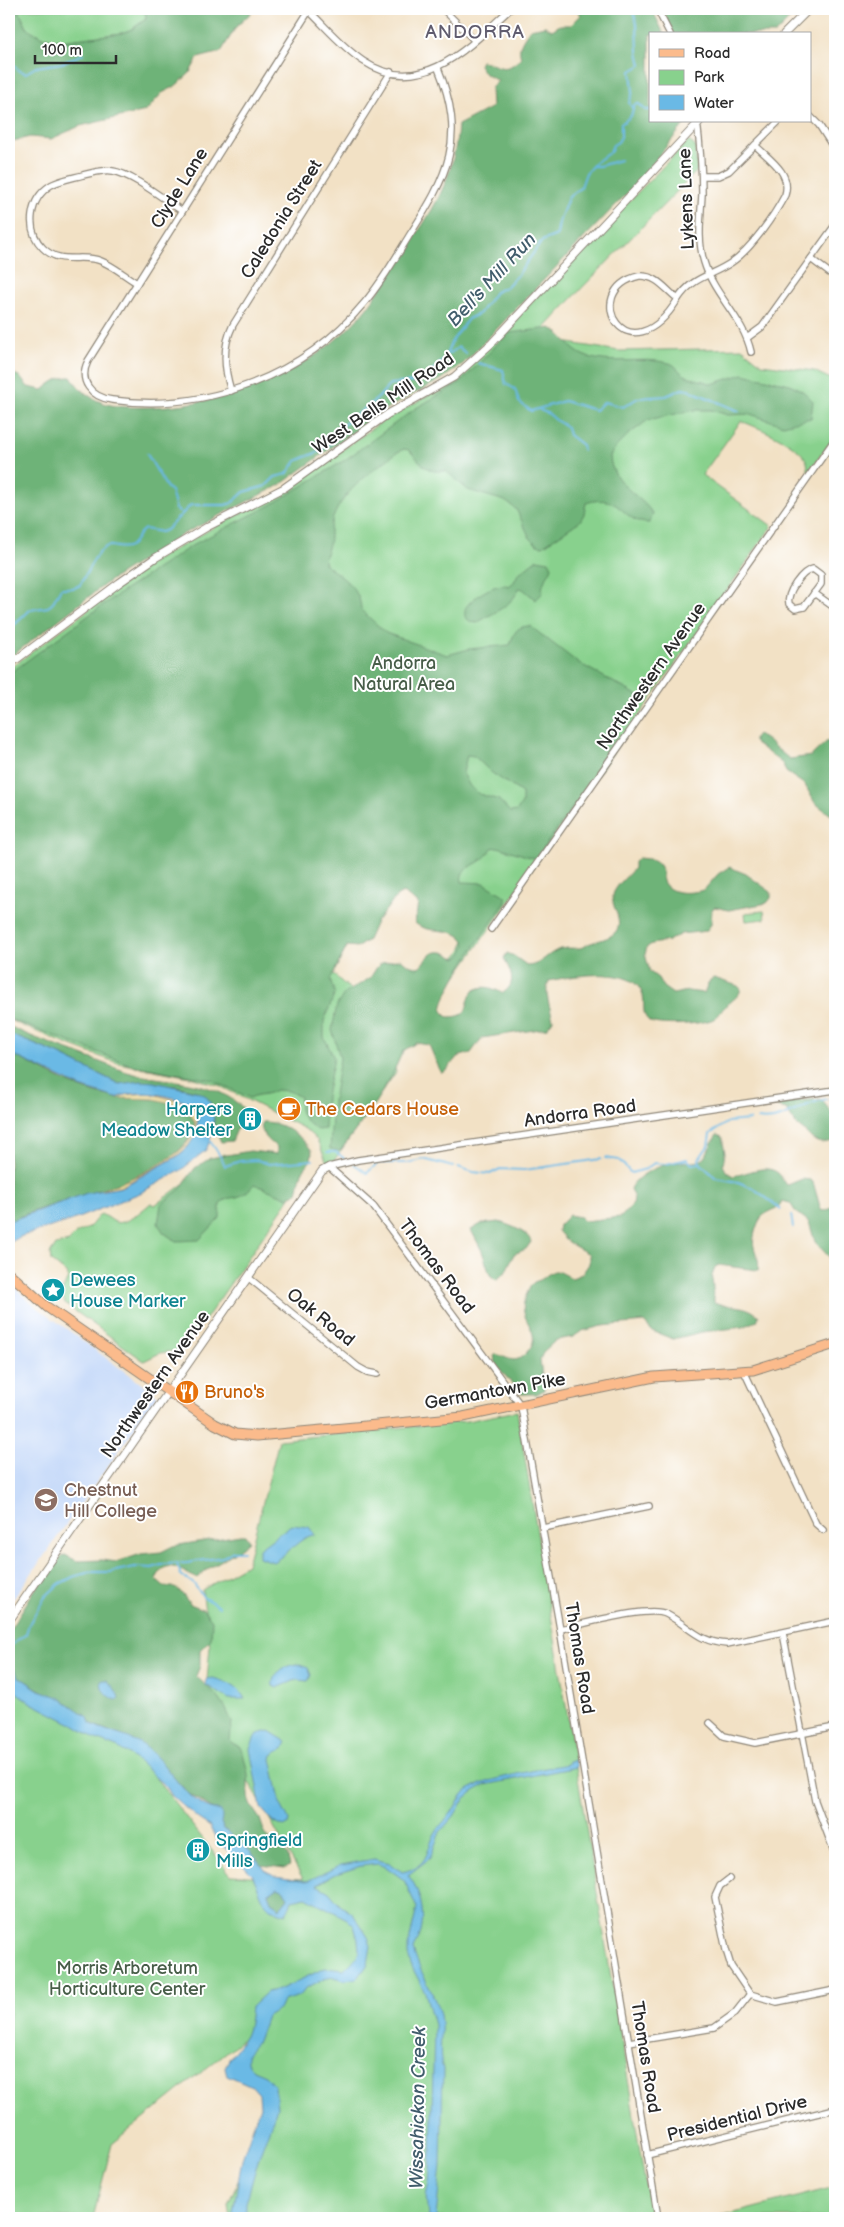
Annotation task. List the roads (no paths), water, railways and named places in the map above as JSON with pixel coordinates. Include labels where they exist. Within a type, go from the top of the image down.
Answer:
[{"type":"main road","name":"Germantown Pike","points":[[9,1273],[47,1307],[220,1428],[235,1434],[251,1436],[476,1415],[654,1377],[744,1371],[772,1365],[835,1344]]},
{"type":"street","points":[[308,9],[359,58],[371,66],[391,72],[413,74],[438,68],[453,59],[510,9]]},
{"type":"street","name":"Clyde Lane","points":[[231,391],[181,401],[134,402],[100,398],[93,394],[86,385],[84,374],[88,361],[308,9]]},
{"type":"street","points":[[443,9],[474,40]]},
{"type":"street","points":[[657,9],[669,32]]},
{"type":"street","points":[[786,32],[809,9]]},
{"type":"street","points":[[231,391],[277,372],[319,346],[358,311],[386,273],[434,197],[449,158],[452,139],[452,114],[446,88],[438,68]]},
{"type":"street","name":"Caledonia Street","points":[[231,391],[226,375],[224,358],[233,324],[391,72]]},
{"type":"street","points":[[812,118],[819,125],[835,150]]},
{"type":"street","name":"Lykens Lane","points":[[698,122],[702,176],[700,241],[702,255],[708,274],[737,317],[751,352]]},
{"type":"street","name":"West Bells Mill Road","points":[[9,665],[144,565],[193,535],[284,488],[388,414],[454,377],[492,343],[698,122]]},
{"type":"street","points":[[702,176],[714,176],[725,173],[778,122]]},
{"type":"street","points":[[678,299],[655,279],[648,276],[639,276],[630,279],[617,289],[612,297],[610,310],[613,318],[621,328],[633,333],[642,332],[661,323],[691,282],[728,265],[743,253],[785,195],[786,182],[784,175],[755,145]]},
{"type":"street","points":[[137,283],[101,261],[90,259],[69,260],[53,256],[39,243],[32,224],[35,204],[48,188],[61,181],[103,171],[123,174],[182,211]]},
{"type":"street","points":[[747,338],[762,327],[835,225]]},
{"type":"street","points":[[811,260],[835,277]]},
{"type":"street","name":"Northwestern Avenue","points":[[491,929],[835,440]]},
{"type":"street","points":[[811,569],[818,571],[822,579],[814,593],[802,609],[795,609],[789,604],[790,594],[804,573],[811,569]]},
{"type":"street","points":[[814,593],[835,608]]},
{"type":"street","name":"Andorra Road","points":[[329,1167],[358,1160],[835,1090]]},
{"type":"street","name":"Northwestern Avenue","points":[[9,1622],[322,1171],[329,1167]]},
{"type":"street","name":"Thomas Road","points":[[329,1167],[377,1210],[521,1406],[658,2218]]},
{"type":"street","name":"Oak Road","points":[[248,1278],[358,1367],[377,1374]]},
{"type":"street","points":[[744,1371],[816,1524],[823,1530]]},
{"type":"street","points":[[543,1528],[649,1506]]},
{"type":"street","points":[[560,1629],[646,1612],[664,1613],[699,1637],[710,1642],[727,1644],[835,1621]]},
{"type":"street","points":[[783,1633],[815,1801],[835,1854]]},
{"type":"street","points":[[710,1723],[724,1736],[755,1743],[835,1727]]},
{"type":"street","points":[[729,1879],[720,1886],[715,1897],[731,1966],[750,1994],[777,2002],[835,1990]]},
{"type":"street","points":[[629,2042],[714,2028],[735,2013],[750,1994]]},
{"type":"street","name":"Presidential Drive","points":[[646,2155],[835,2109]]},
{"type":"water","points":[[9,1034],[58,1054],[119,1084],[141,1081],[154,1082],[199,1092],[206,1096],[210,1102],[214,1119],[210,1141],[206,1150],[180,1171],[140,1193],[73,1220],[9,1242],[9,1222],[12,1220],[87,1193],[122,1187],[178,1156],[188,1147],[196,1134],[198,1116],[193,1105],[175,1098],[135,1093],[116,1098],[80,1087],[9,1053]]},
{"type":"water","points":[[291,1525],[309,1527],[315,1535],[305,1538],[273,1562],[259,1557],[259,1549]]},
{"type":"water","points":[[9,1662],[18,1676],[39,1690],[59,1697],[88,1717],[90,1723],[131,1739],[153,1753],[187,1793],[208,1807],[221,1811],[221,1823],[224,1829],[251,1852],[266,1871],[276,1876],[307,1881],[341,1865],[374,1859],[390,1863],[402,1872],[412,1869],[423,1861],[437,1830],[452,1812],[464,1793],[483,1783],[568,1764],[569,1761],[575,1760],[577,1767],[485,1785],[474,1791],[465,1798],[454,1816],[440,1832],[430,1858],[408,1875],[416,1888],[422,1911],[422,1927],[413,1949],[437,2006],[441,2022],[441,2063],[443,2069],[441,2165],[436,2218],[428,2218],[426,2196],[431,2153],[434,2025],[425,1992],[408,1955],[408,1946],[417,1908],[404,1880],[386,1867],[378,1864],[361,1866],[333,1875],[317,1885],[329,1892],[340,1905],[353,1914],[368,1937],[371,1946],[368,1964],[358,1978],[345,1980],[333,1977],[324,1979],[306,1988],[300,1996],[283,2001],[280,2008],[267,2016],[258,2041],[247,2054],[247,2062],[253,2070],[265,2075],[275,2086],[277,2108],[260,2154],[246,2203],[246,2218],[232,2218],[242,2159],[260,2106],[259,2094],[252,2086],[227,2075],[225,2067],[245,2036],[251,2007],[267,1992],[283,1988],[325,1968],[344,1970],[357,1957],[359,1951],[358,1940],[354,1926],[347,1919],[306,1897],[292,1900],[285,1914],[270,1908],[264,1902],[252,1874],[218,1841],[209,1826],[172,1796],[167,1788],[139,1762],[119,1748],[96,1739],[31,1703],[9,1687]],"holes":[[[278,1887],[284,1890],[288,1898],[280,1908],[271,1902],[268,1894]]]},
{"type":"water","points":[[297,1664],[308,1668],[311,1675],[308,1681],[296,1680],[277,1688],[273,1686],[274,1677],[280,1671],[288,1666]]},
{"type":"water","points":[[213,1678],[232,1685],[245,1699],[229,1699],[206,1685],[207,1679]]},
{"type":"water","points":[[102,1680],[107,1680],[116,1691],[119,1699],[115,1700],[104,1692],[101,1684]]},
{"type":"water","points":[[269,1731],[287,1742],[284,1748],[272,1755],[271,1759],[281,1805],[289,1820],[288,1825],[284,1827],[273,1822],[261,1808],[250,1749],[255,1737]]},
{"type":"waterway","name":"Bell's Mill Run","points":[[9,630],[30,610],[48,607],[52,604],[61,588],[74,588],[80,585],[93,561],[105,547],[128,547],[145,529],[161,532],[166,530],[191,505],[225,505],[232,503],[244,492],[266,486],[275,477],[287,474],[296,461],[318,452],[331,443],[343,425],[378,398],[390,384],[414,382],[426,376],[444,360],[452,341],[468,319],[480,313],[495,292],[506,287],[517,276],[542,241],[557,235],[559,222],[568,198],[581,187],[586,173],[595,163],[610,152],[613,145],[621,137],[621,124],[631,116],[633,109],[629,103],[633,92],[631,71],[641,65],[638,52],[637,24],[632,9]]},
{"type":"waterway","points":[[9,61],[19,71],[26,73],[36,67],[62,63],[83,54]]},
{"type":"waterway","points":[[633,108],[635,104],[639,104],[645,110],[649,110]]},
{"type":"waterway","points":[[673,122],[680,124]]},
{"type":"waterway","points":[[593,166],[620,160]]},
{"type":"waterway","points":[[449,354],[459,347],[466,354]]},
{"type":"waterway","points":[[478,363],[503,370],[506,384],[515,389],[519,402],[531,411],[564,401],[595,410],[604,402],[623,407],[638,398],[666,396],[682,389],[689,390],[739,411]]},
{"type":"waterway","points":[[540,410],[567,427],[569,435],[582,445],[583,450]]},
{"type":"waterway","points":[[147,454],[167,488],[171,491],[176,509],[182,514]]},
{"type":"waterway","points":[[758,1119],[767,1120],[784,1116],[809,1104],[827,1099]]},
{"type":"waterway","points":[[831,1099],[835,1100]]},
{"type":"waterway","points":[[605,1158],[619,1160],[631,1173],[646,1169],[654,1163],[666,1164],[687,1159],[692,1164],[700,1163],[699,1159],[708,1146],[710,1134],[728,1122],[750,1120]]},
{"type":"waterway","points":[[209,1140],[225,1166],[240,1161],[257,1160],[269,1164],[313,1160]]},
{"type":"waterway","points":[[327,1152],[336,1152],[345,1159]]},
{"type":"waterway","points":[[354,1164],[367,1173],[378,1163],[411,1163],[423,1159],[453,1167]]},
{"type":"waterway","points":[[458,1167],[473,1172],[490,1174],[500,1169],[524,1170],[601,1159]]},
{"type":"waterway","points":[[700,1163],[716,1178],[738,1182],[753,1188],[781,1209]]},
{"type":"waterway","points":[[791,1215],[793,1227]]},
{"type":"waterway","points":[[9,1647],[26,1634],[29,1624],[45,1597],[59,1584],[73,1577],[90,1572],[111,1572],[135,1567],[152,1568],[164,1564],[187,1563],[223,1557],[233,1551],[243,1551]]},
{"type":"waterway","points":[[177,1564],[181,1575],[194,1584],[204,1598],[219,1606]]},
{"type":"place","name":"The Cedars House","points":[[289,1109]]},
{"type":"place","name":"Harpers Meadow Shelter","points":[[250,1119]]},
{"type":"place","name":"Dewees House Marker","points":[[53,1290]]},
{"type":"place","name":"Bruno's","points":[[187,1392]]},
{"type":"place","name":"Chestnut Hill College","points":[[46,1500]]},
{"type":"place","name":"Springfield Mills","points":[[198,1850]]},
{"type":"district","name":"ANDORRA","points":[[475,31]]},
{"type":"park label","name":"Andorra Natural Area","points":[[404,673]]},
{"type":"park label","name":"Morris Arboretum Horticulture Center","points":[[127,1978]]},
{"type":"water label","name":"Wissahickon Creek","points":[[417,2108]]}]
